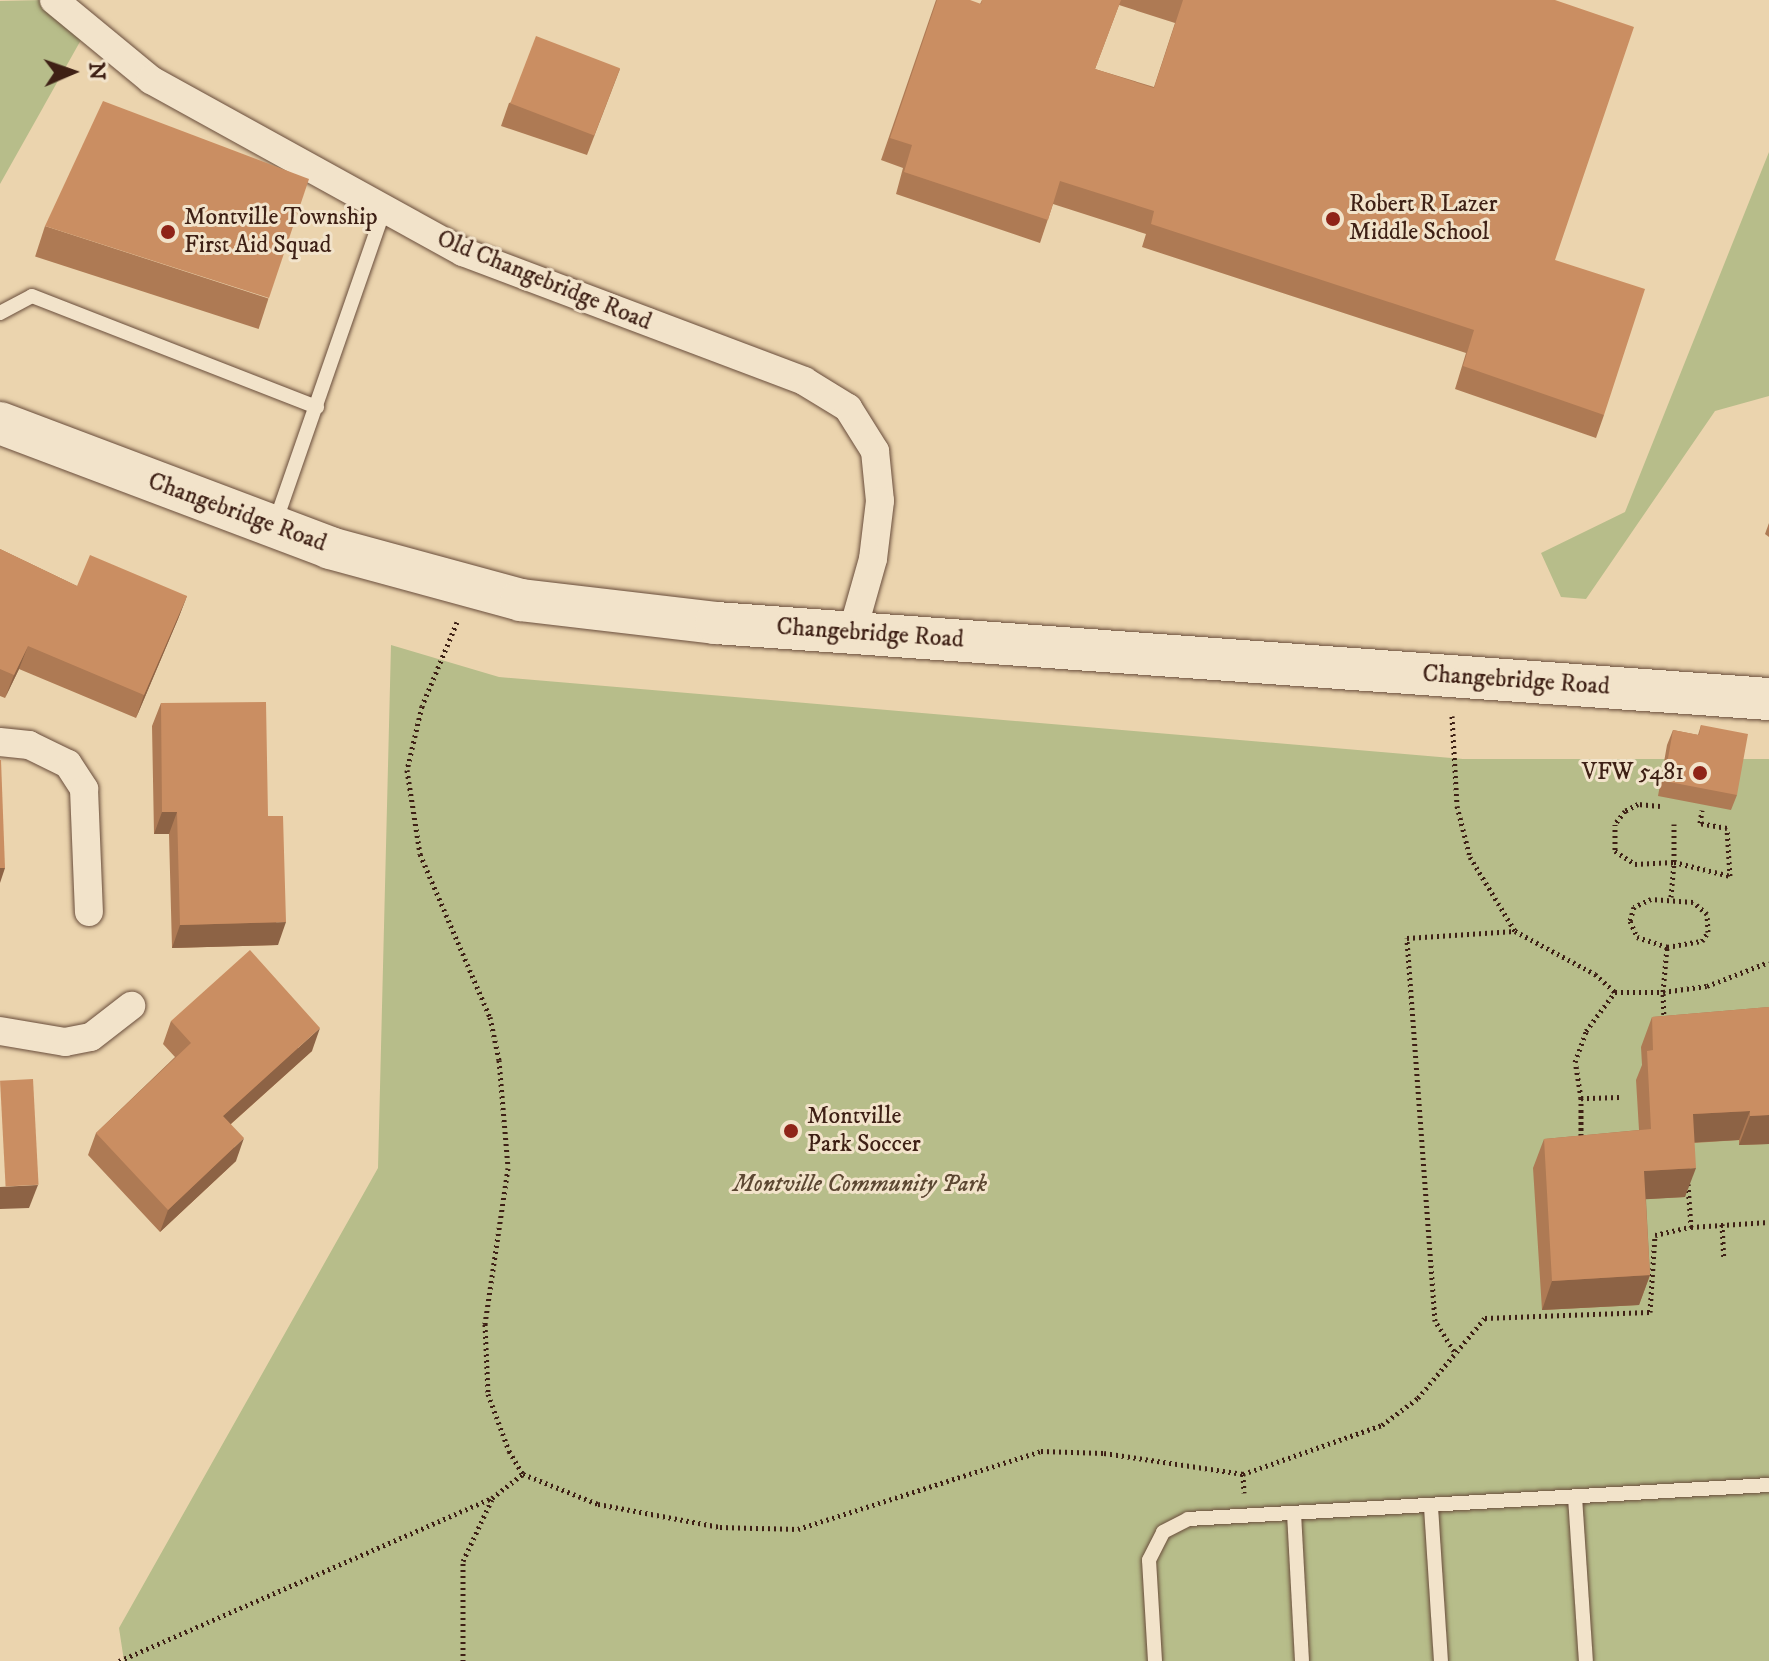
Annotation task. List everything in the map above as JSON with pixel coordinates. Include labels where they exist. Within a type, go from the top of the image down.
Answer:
[{"type":"main road","name":"Changebridge Road","points":[[0,423],[330,548],[521,600],[716,623],[1769,699]]},
{"type":"street","name":"Old Changebridge Road","points":[[54,0],[151,80],[384,210],[557,291],[804,381],[848,408],[875,451],[880,501],[873,559],[852,633]]},
{"type":"street","points":[[0,742],[29,745],[68,764],[84,789],[89,912]]},
{"type":"street","points":[[0,1031],[65,1042],[91,1037],[131,1006]]},
{"type":"lane","points":[[273,527],[384,210]]},
{"type":"lane","points":[[0,313],[32,296],[317,407]]},
{"type":"lane","points":[[1155,1661],[1149,1560],[1163,1532],[1188,1519],[1769,1485]]},
{"type":"lane","points":[[1575,1497],[1586,1661]]},
{"type":"lane","points":[[1431,1507],[1441,1661]]},
{"type":"lane","points":[[1294,1513],[1302,1661]]},
{"type":"path","points":[[457,620],[422,706],[407,770],[420,854],[490,1017],[499,1060],[508,1168],[485,1324],[488,1394],[509,1451],[523,1474],[598,1504],[720,1527],[798,1529],[1041,1451],[1104,1453],[1243,1474],[1382,1425],[1418,1398],[1454,1351],[1485,1318],[1650,1312],[1655,1235],[1691,1227],[1769,1222]]},
{"type":"path","points":[[1452,715],[1457,806],[1470,857],[1515,931],[1595,974],[1615,992],[1663,992],[1707,986],[1769,962]]},
{"type":"path","points":[[1660,806],[1638,804],[1625,811],[1615,824],[1615,851],[1635,864],[1674,862],[1730,876],[1727,828],[1700,823],[1702,810]]},
{"type":"path","points":[[1671,897],[1674,824]]},
{"type":"path","points":[[1671,897],[1693,902],[1707,914],[1708,932],[1702,941],[1667,947],[1637,937],[1630,921],[1634,907],[1671,897]]},
{"type":"path","points":[[1454,1351],[1435,1321],[1407,938],[1515,931]]},
{"type":"path","points":[[1664,1029],[1667,947]]},
{"type":"path","points":[[1581,1154],[1581,1098],[1575,1062],[1586,1031],[1615,992]]},
{"type":"path","points":[[1581,1098],[1619,1097]]},
{"type":"path","points":[[1688,1184],[1691,1227]]},
{"type":"path","points":[[1722,1224],[1724,1258]]},
{"type":"path","points":[[119,1661],[132,1659],[339,1560],[492,1498],[523,1474]]},
{"type":"path","points":[[463,1661],[463,1561],[492,1498]]},
{"type":"green space","points":[[45,0],[86,31],[0,184],[0,1]]},
{"type":"green space","points":[[1769,152],[1769,396],[1715,411],[1586,599],[1561,597],[1541,553],[1625,512]]},
{"type":"green space","name":"Montville Community Park","points":[[391,645],[499,677],[1463,759],[1769,759],[1769,1661],[124,1661],[119,1628],[378,1168]]},
{"type":"building","name":"Robert R Lazer Middle School","points":[[937,0],[970,0],[981,4],[982,0],[1121,0],[1095,69],[1154,88],[1183,0],[1555,0],[1634,27],[1555,260],[1645,289],[1604,415],[1463,366],[1474,330],[1151,224],[1154,211],[1060,181],[1048,220],[904,172],[912,145],[890,138]]},
{"type":"building","points":[[536,36],[620,68],[594,135],[510,103]]},
{"type":"building","name":"Montville Township First Aid Squad","points":[[103,101],[309,179],[269,298],[45,226]]},
{"type":"building","points":[[0,549],[77,586],[90,555],[187,596],[144,695],[28,646],[14,675],[0,669]]},
{"type":"building","points":[[266,702],[268,816],[283,816],[286,922],[180,925],[177,812],[162,812],[161,703]]},
{"type":"building","name":"VFW 5481","points":[[1701,725],[1748,734],[1737,795],[1664,781],[1673,730],[1699,735]]},
{"type":"building","points":[[1,760],[5,868],[0,868]]},
{"type":"building","points":[[250,950],[320,1028],[223,1116],[244,1138],[168,1210],[96,1133],[191,1043],[171,1021]]},
{"type":"building","points":[[1769,1007],[1769,1115],[1750,1116],[1750,1111],[1693,1114],[1696,1168],[1644,1171],[1650,1275],[1552,1281],[1544,1139],[1651,1129],[1647,1051],[1653,1050],[1652,1017]]},
{"type":"building","points":[[33,1079],[39,1185],[6,1187],[0,1081]]},
{"type":"place","name":"Robert R Lazer Middle School","points":[[1333,219]]},
{"type":"place","name":"Montville Township First Aid Squad","points":[[168,232]]},
{"type":"place","name":"VFW 5481","points":[[1700,773]]},
{"type":"place","name":"Montville Park Soccer","points":[[791,1131]]}]
